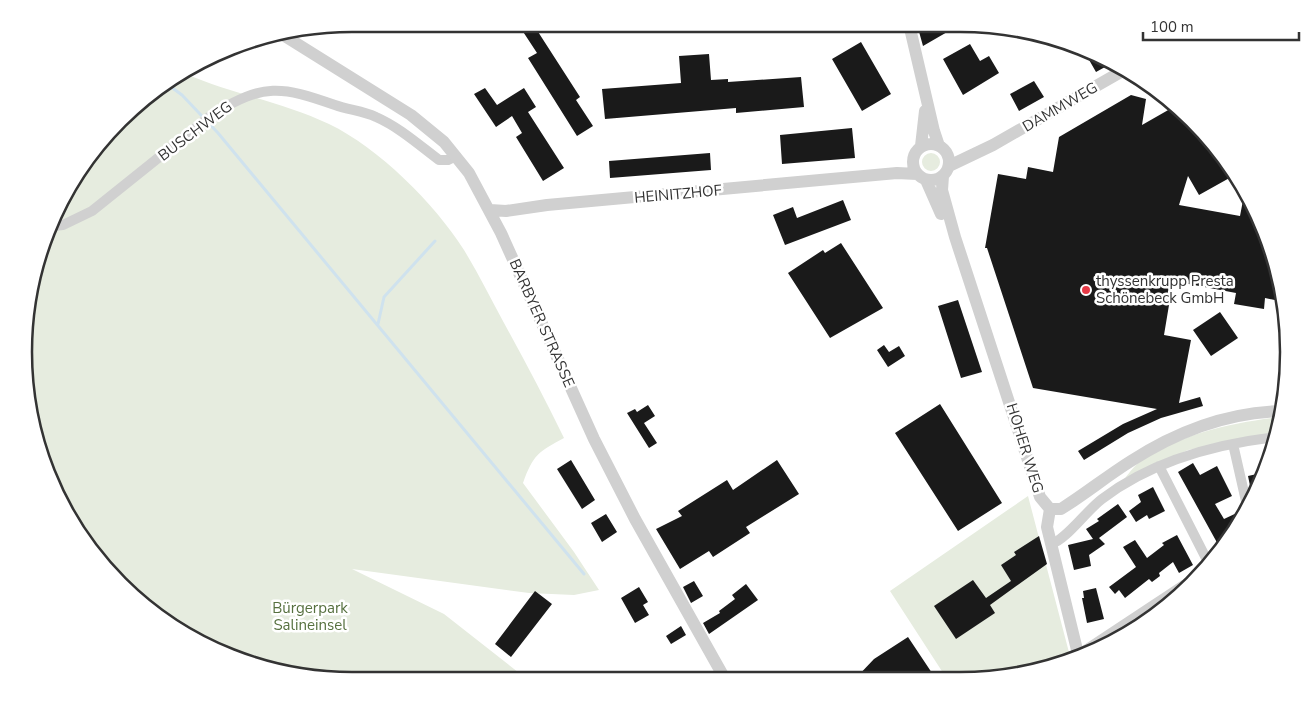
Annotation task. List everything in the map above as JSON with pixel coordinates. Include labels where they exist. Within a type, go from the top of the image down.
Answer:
[{"type":"street","points":[[911,32],[925,91],[942,147],[949,160],[946,171],[938,179],[921,177],[913,165],[924,133],[925,91]]},
{"type":"street","name":"BARBYER STRASSE","points":[[290,39],[411,115],[444,142],[469,173],[490,210],[594,439],[644,536],[721,672]]},
{"type":"street","name":"DAMMWEG","points":[[946,171],[1118,74]]},
{"type":"street","name":"BUSCHWEG","points":[[59,225],[92,212],[213,114],[233,102],[260,92],[292,90],[374,116],[389,123],[439,160],[448,160],[456,156]]},
{"type":"street","points":[[918,151],[934,144],[942,147]]},
{"type":"street","name":"DAMMWEG","points":[[942,147],[960,150],[993,145]]},
{"type":"street","name":"HEINITZHOF","points":[[866,177],[899,165],[918,151]]},
{"type":"street","name":"HOHER WEG","points":[[946,171],[942,190],[955,238],[1040,497],[1044,504],[1050,508],[1047,527],[1078,650]]},
{"type":"street","name":"HEINITZHOF","points":[[490,210],[506,211],[547,205],[897,173],[921,177]]},
{"type":"street","name":"HOHER WEG","points":[[921,177],[932,190],[943,219],[955,238]]},
{"type":"street","points":[[1050,508],[1061,509],[1132,460],[1163,442],[1192,429],[1262,412],[1275,411]]},
{"type":"street","points":[[1051,544],[1059,542],[1078,520],[1102,499],[1136,477],[1188,455],[1233,444],[1269,438]]},
{"type":"street","points":[[1233,444],[1245,498]]},
{"type":"street","points":[[1159,466],[1206,557]]},
{"type":"street","points":[[1110,635],[1164,599]]},
{"type":"green space","name":"Bürgerpark Salineinsel","points":[[191,76],[312,116],[329,124],[367,147],[404,178],[452,232],[464,250],[535,380],[564,438],[537,455],[523,483],[574,552],[599,590],[574,595],[529,593],[352,569],[444,614],[518,672],[332,672],[290,666],[250,656],[192,630],[158,606],[126,579],[86,530],[57,475],[43,435],[35,394],[32,352],[35,311],[49,250],[75,192],[112,142],[142,112]]},
{"type":"green space","points":[[927,153],[935,153],[940,158],[938,169],[927,171],[922,166],[922,158]]},
{"type":"green space","points":[[1273,418],[1270,434],[1188,450],[1125,478],[1141,461],[1173,443],[1208,431],[1245,422]]},
{"type":"green space","points":[[1028,496],[1069,653],[1043,662],[1002,670],[942,672],[890,591]]},
{"type":"building","points":[[523,32],[538,32],[580,97],[576,100],[593,126],[577,136],[528,58],[537,53]]},
{"type":"building","points":[[919,32],[947,32],[923,46]]},
{"type":"building","points":[[861,42],[891,94],[862,111],[832,59]]},
{"type":"building","points":[[970,44],[980,61],[989,56],[999,73],[963,95],[943,59]]},
{"type":"building","points":[[709,54],[711,80],[728,79],[728,82],[801,77],[804,107],[736,113],[736,108],[605,119],[602,89],[681,83],[679,56]]},
{"type":"building","points":[[1089,60],[1105,67],[1096,72]]},
{"type":"building","points":[[1034,81],[1044,97],[1019,111],[1010,94]]},
{"type":"building","points":[[485,88],[497,105],[524,88],[536,107],[528,112],[564,168],[543,181],[516,137],[522,133],[512,116],[496,127],[474,94]]},
{"type":"building","name":"thyssenkrupp Presta Schönebeck GmbH","points":[[1131,95],[1146,99],[1142,125],[1168,110],[1187,126],[1229,178],[1199,195],[1188,176],[1179,205],[1240,216],[1243,202],[1264,250],[1276,300],[1265,298],[1264,309],[1234,304],[1236,293],[1173,281],[1164,335],[1191,340],[1179,403],[1200,397],[1203,406],[1161,418],[1128,433],[1084,460],[1078,451],[1123,424],[1157,409],[1033,388],[987,248],[985,248],[998,174],[1026,179],[1028,167],[1053,172],[1059,137]]},
{"type":"building","points":[[852,128],[855,158],[782,164],[780,135]]},
{"type":"building","points":[[710,153],[711,170],[610,178],[609,161]]},
{"type":"building","points":[[843,200],[851,220],[785,245],[773,215],[793,207],[797,218]]},
{"type":"building","points":[[841,243],[883,308],[830,338],[788,273],[823,250],[825,253]]},
{"type":"building","points":[[958,300],[982,372],[961,378],[938,306]]},
{"type":"building","points":[[1220,312],[1238,338],[1211,356],[1193,330]]},
{"type":"building","points":[[884,345],[889,352],[899,346],[905,356],[888,367],[877,350]]},
{"type":"building","points":[[940,404],[1002,503],[958,531],[895,433]]},
{"type":"building","points":[[648,405],[655,416],[644,423],[657,443],[649,448],[627,413],[635,409],[637,412]]},
{"type":"building","points":[[571,460],[595,500],[582,509],[557,469]]},
{"type":"building","points":[[777,460],[799,494],[746,527],[750,533],[713,557],[709,551],[680,569],[656,529],[682,516],[678,511],[727,480],[733,490]]},
{"type":"building","points":[[1193,463],[1200,475],[1217,466],[1232,496],[1215,504],[1224,519],[1238,513],[1217,543],[1178,472]]},
{"type":"building","points":[[1256,474],[1250,487],[1248,476]]},
{"type":"building","points":[[1153,487],[1165,511],[1149,519],[1147,515],[1136,522],[1129,511],[1141,502],[1138,495]]},
{"type":"building","points":[[1118,504],[1127,517],[1099,538],[1105,544],[1089,555],[1091,566],[1074,570],[1068,545],[1093,539],[1086,529],[1099,521],[1097,519]]},
{"type":"building","points":[[606,514],[617,532],[602,542],[591,523]]},
{"type":"building","points":[[1177,535],[1193,565],[1179,573],[1173,562],[1159,573],[1160,576],[1152,582],[1149,579],[1125,598],[1119,590],[1115,594],[1109,587],[1136,567],[1123,547],[1135,540],[1147,558],[1164,545],[1162,543]]},
{"type":"building","points":[[1039,536],[1047,564],[990,605],[995,613],[956,639],[934,606],[973,580],[986,598],[1011,581],[1001,565],[1016,555],[1014,552]]},
{"type":"building","points":[[694,581],[703,596],[691,603],[683,587]]},
{"type":"building","points":[[746,584],[758,600],[709,634],[703,623],[720,613],[719,611],[735,599],[732,595]]},
{"type":"building","points":[[639,587],[648,602],[643,605],[649,615],[635,623],[621,598]]},
{"type":"building","points":[[1096,588],[1104,619],[1087,623],[1082,598],[1084,598],[1083,591]]},
{"type":"building","points":[[535,591],[552,604],[511,657],[495,644]]},
{"type":"building","points":[[681,626],[686,635],[671,644],[666,636]]},
{"type":"building","points":[[908,637],[931,672],[862,672],[874,659]]},
{"type":"waterway","points":[[172,88],[182,95],[218,133],[584,574]]},
{"type":"waterway","points":[[378,324],[384,297],[435,241]]},
{"type":"place","name":"thyssenkrupp Presta Schönebeck GmbH","points":[[1086,290]]}]
